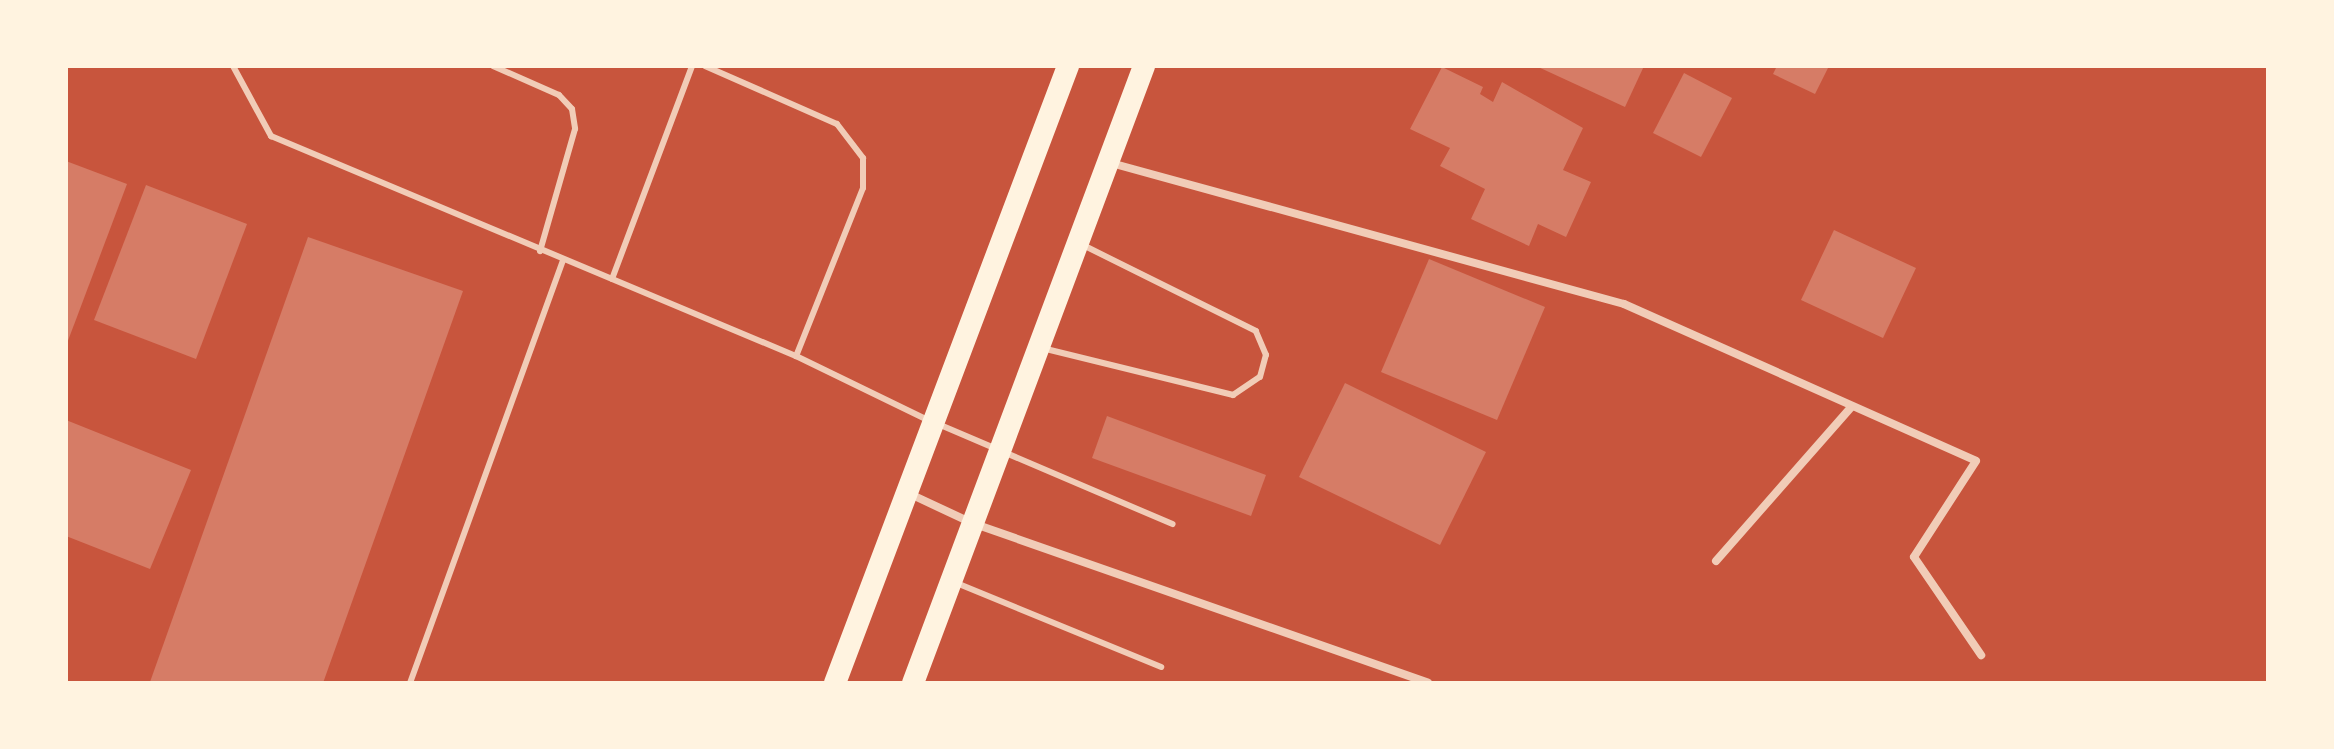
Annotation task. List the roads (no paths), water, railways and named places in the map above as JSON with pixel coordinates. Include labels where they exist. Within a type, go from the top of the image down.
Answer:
[{"type":"highway","points":[[835,683],[1068,66]]},
{"type":"highway","points":[[919,681],[972,523],[1144,66]]},
{"type":"street","points":[[1108,162],[1624,304],[1976,461],[1914,557],[1981,655]]},
{"type":"street","points":[[1716,561],[1852,406]]},
{"type":"street","points":[[908,493],[972,523],[1428,683]]},
{"type":"lane","points":[[233,66],[271,136],[563,261],[796,356],[935,423],[1173,524]]},
{"type":"lane","points":[[493,66],[572,109],[575,129],[540,251]]},
{"type":"lane","points":[[612,279],[692,66]]},
{"type":"lane","points":[[705,66],[837,124],[863,158],[863,188],[796,356]]},
{"type":"lane","points":[[1037,347],[1233,395],[1260,377],[1266,355],[1256,331],[1078,243]]},
{"type":"lane","points":[[410,683],[563,261]]},
{"type":"lane","points":[[951,581],[1161,667]]}]
